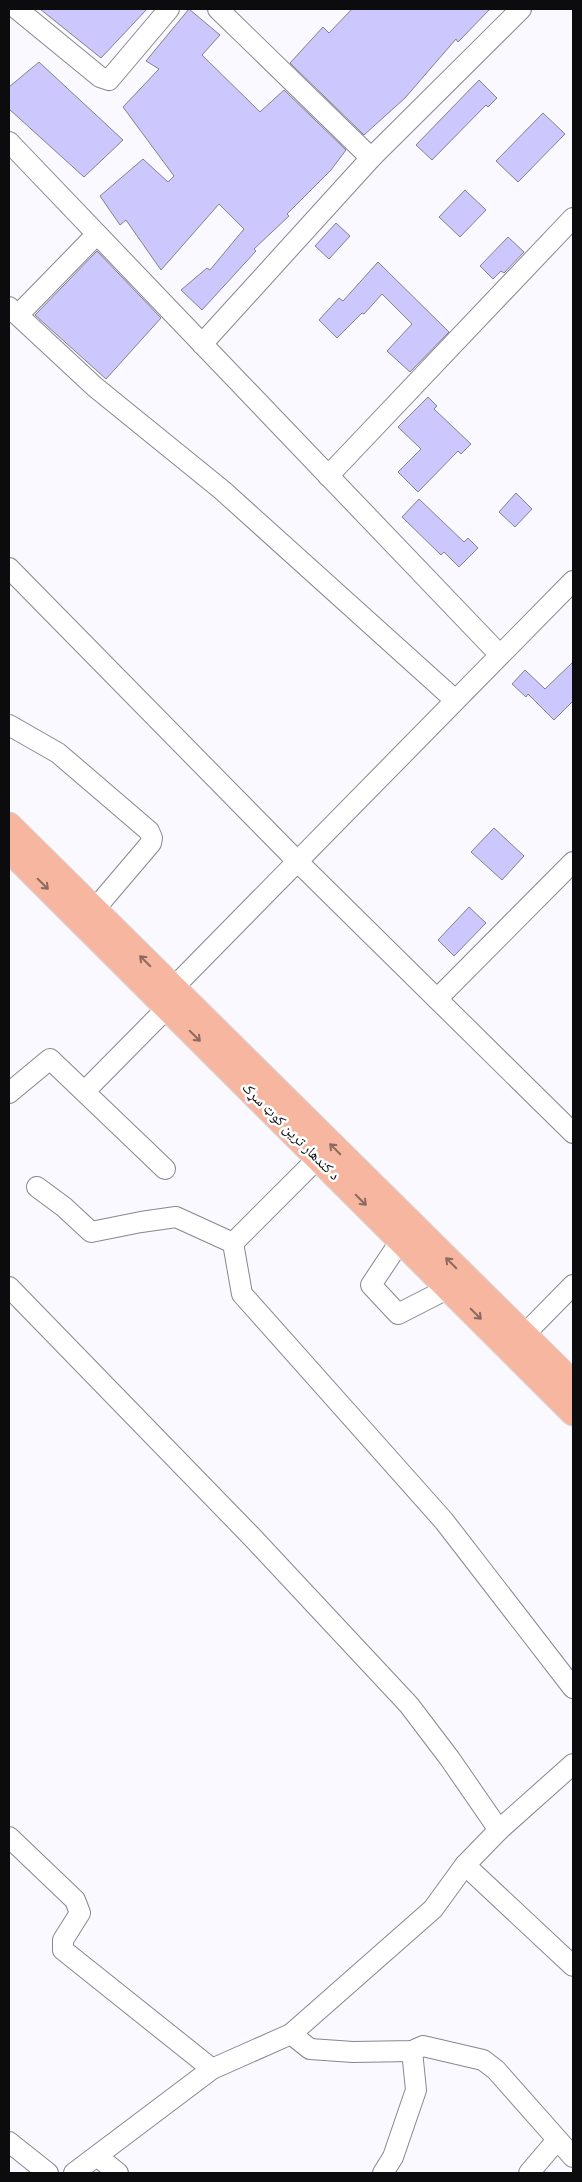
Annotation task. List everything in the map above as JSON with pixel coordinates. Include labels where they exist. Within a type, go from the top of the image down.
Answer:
[{"type":"main road","name":"د کندهار ترين کوټ سړک","points":[[9,825],[94,910],[170,998],[318,1158],[450,1288],[517,1342],[573,1383]]},
{"type":"main road","name":"د کندهار ترين کوټ سړک","points":[[9,850],[170,998],[517,1342],[573,1413]]},
{"type":"street","points":[[17,9],[100,77],[108,80],[169,9]]},
{"type":"street","points":[[218,9],[371,158]]},
{"type":"street","points":[[202,344],[371,158],[522,9]]},
{"type":"street","points":[[9,142],[499,654]]},
{"type":"street","points":[[328,476],[573,218]]},
{"type":"street","points":[[97,234],[13,311],[95,387],[222,490],[454,700]]},
{"type":"street","points":[[9,568],[298,862],[573,1133]]},
{"type":"street","points":[[85,1091],[298,862],[499,654],[573,581]]},
{"type":"street","points":[[9,725],[58,753],[149,831],[152,838],[151,843],[94,910]]},
{"type":"street","points":[[436,999],[573,862]]},
{"type":"street","points":[[9,1093],[50,1059],[165,1169]]},
{"type":"street","points":[[233,1243],[318,1158]]},
{"type":"street","points":[[37,1187],[64,1207],[91,1232],[176,1217],[233,1243]]},
{"type":"street","points":[[401,1240],[371,1286],[398,1314],[450,1288]]},
{"type":"street","points":[[233,1243],[242,1294],[444,1521],[573,1688]]},
{"type":"street","points":[[517,1342],[573,1285]]},
{"type":"street","points":[[9,1287],[252,1537],[409,1705],[450,1759],[499,1830]]},
{"type":"street","points":[[74,2173],[98,2157],[212,2069],[291,2034],[433,1909],[465,1865],[499,1830],[573,1764]]},
{"type":"street","points":[[9,1837],[75,1900],[80,1913],[63,1940],[63,1950],[212,2069]]},
{"type":"street","points":[[465,1865],[573,1966]]},
{"type":"street","points":[[291,2034],[310,2049],[353,2052],[412,2051],[423,2046],[483,2060],[496,2070],[573,2157]]},
{"type":"street","points":[[383,2173],[392,2156],[416,2090],[412,2051]]},
{"type":"street","points":[[529,2173],[557,2140]]},
{"type":"street","points":[[9,2142],[48,2173]]},
{"type":"street","points":[[98,2157],[118,2173]]},
{"type":"building","points":[[40,9],[147,9],[101,58]]},
{"type":"building","points":[[189,9],[220,35],[202,55],[260,112],[284,90],[346,150],[331,170],[287,214],[289,216],[254,249],[256,251],[202,310],[181,290],[207,268],[210,270],[244,229],[219,204],[161,270],[126,220],[120,225],[100,196],[143,159],[168,182],[174,176],[123,107],[159,69],[146,61]]},
{"type":"building","points":[[352,9],[490,9],[458,42],[456,39],[405,98],[364,135],[290,63],[323,27],[329,33]]},
{"type":"building","points":[[39,62],[123,140],[84,177],[9,109],[9,87]]},
{"type":"building","points":[[479,80],[497,98],[488,107],[486,105],[432,160],[416,145]]},
{"type":"building","points":[[543,113],[565,134],[518,182],[496,161]]},
{"type":"building","points":[[465,190],[486,210],[460,237],[439,217]]},
{"type":"building","points":[[336,223],[350,236],[329,259],[315,246]]},
{"type":"building","points":[[508,237],[524,252],[504,273],[501,271],[493,279],[480,266]]},
{"type":"building","points":[[97,251],[161,318],[106,379],[35,315]]},
{"type":"building","points":[[378,262],[449,332],[410,372],[387,351],[412,324],[382,294],[364,314],[362,313],[337,338],[319,320],[339,298],[343,301]]},
{"type":"building","points":[[428,397],[437,406],[434,409],[471,444],[461,454],[458,451],[418,492],[398,472],[421,449],[398,427]]},
{"type":"building","points":[[516,493],[532,509],[515,527],[499,512]]},
{"type":"building","points":[[419,499],[464,542],[468,538],[478,548],[459,567],[444,552],[441,555],[402,517]]},
{"type":"building","points":[[573,662],[573,701],[554,720],[528,694],[526,697],[512,684],[525,670],[545,689]]},
{"type":"building","points":[[494,828],[524,856],[502,880],[471,852]]},
{"type":"building","points":[[469,907],[486,923],[454,956],[438,940]]}]
